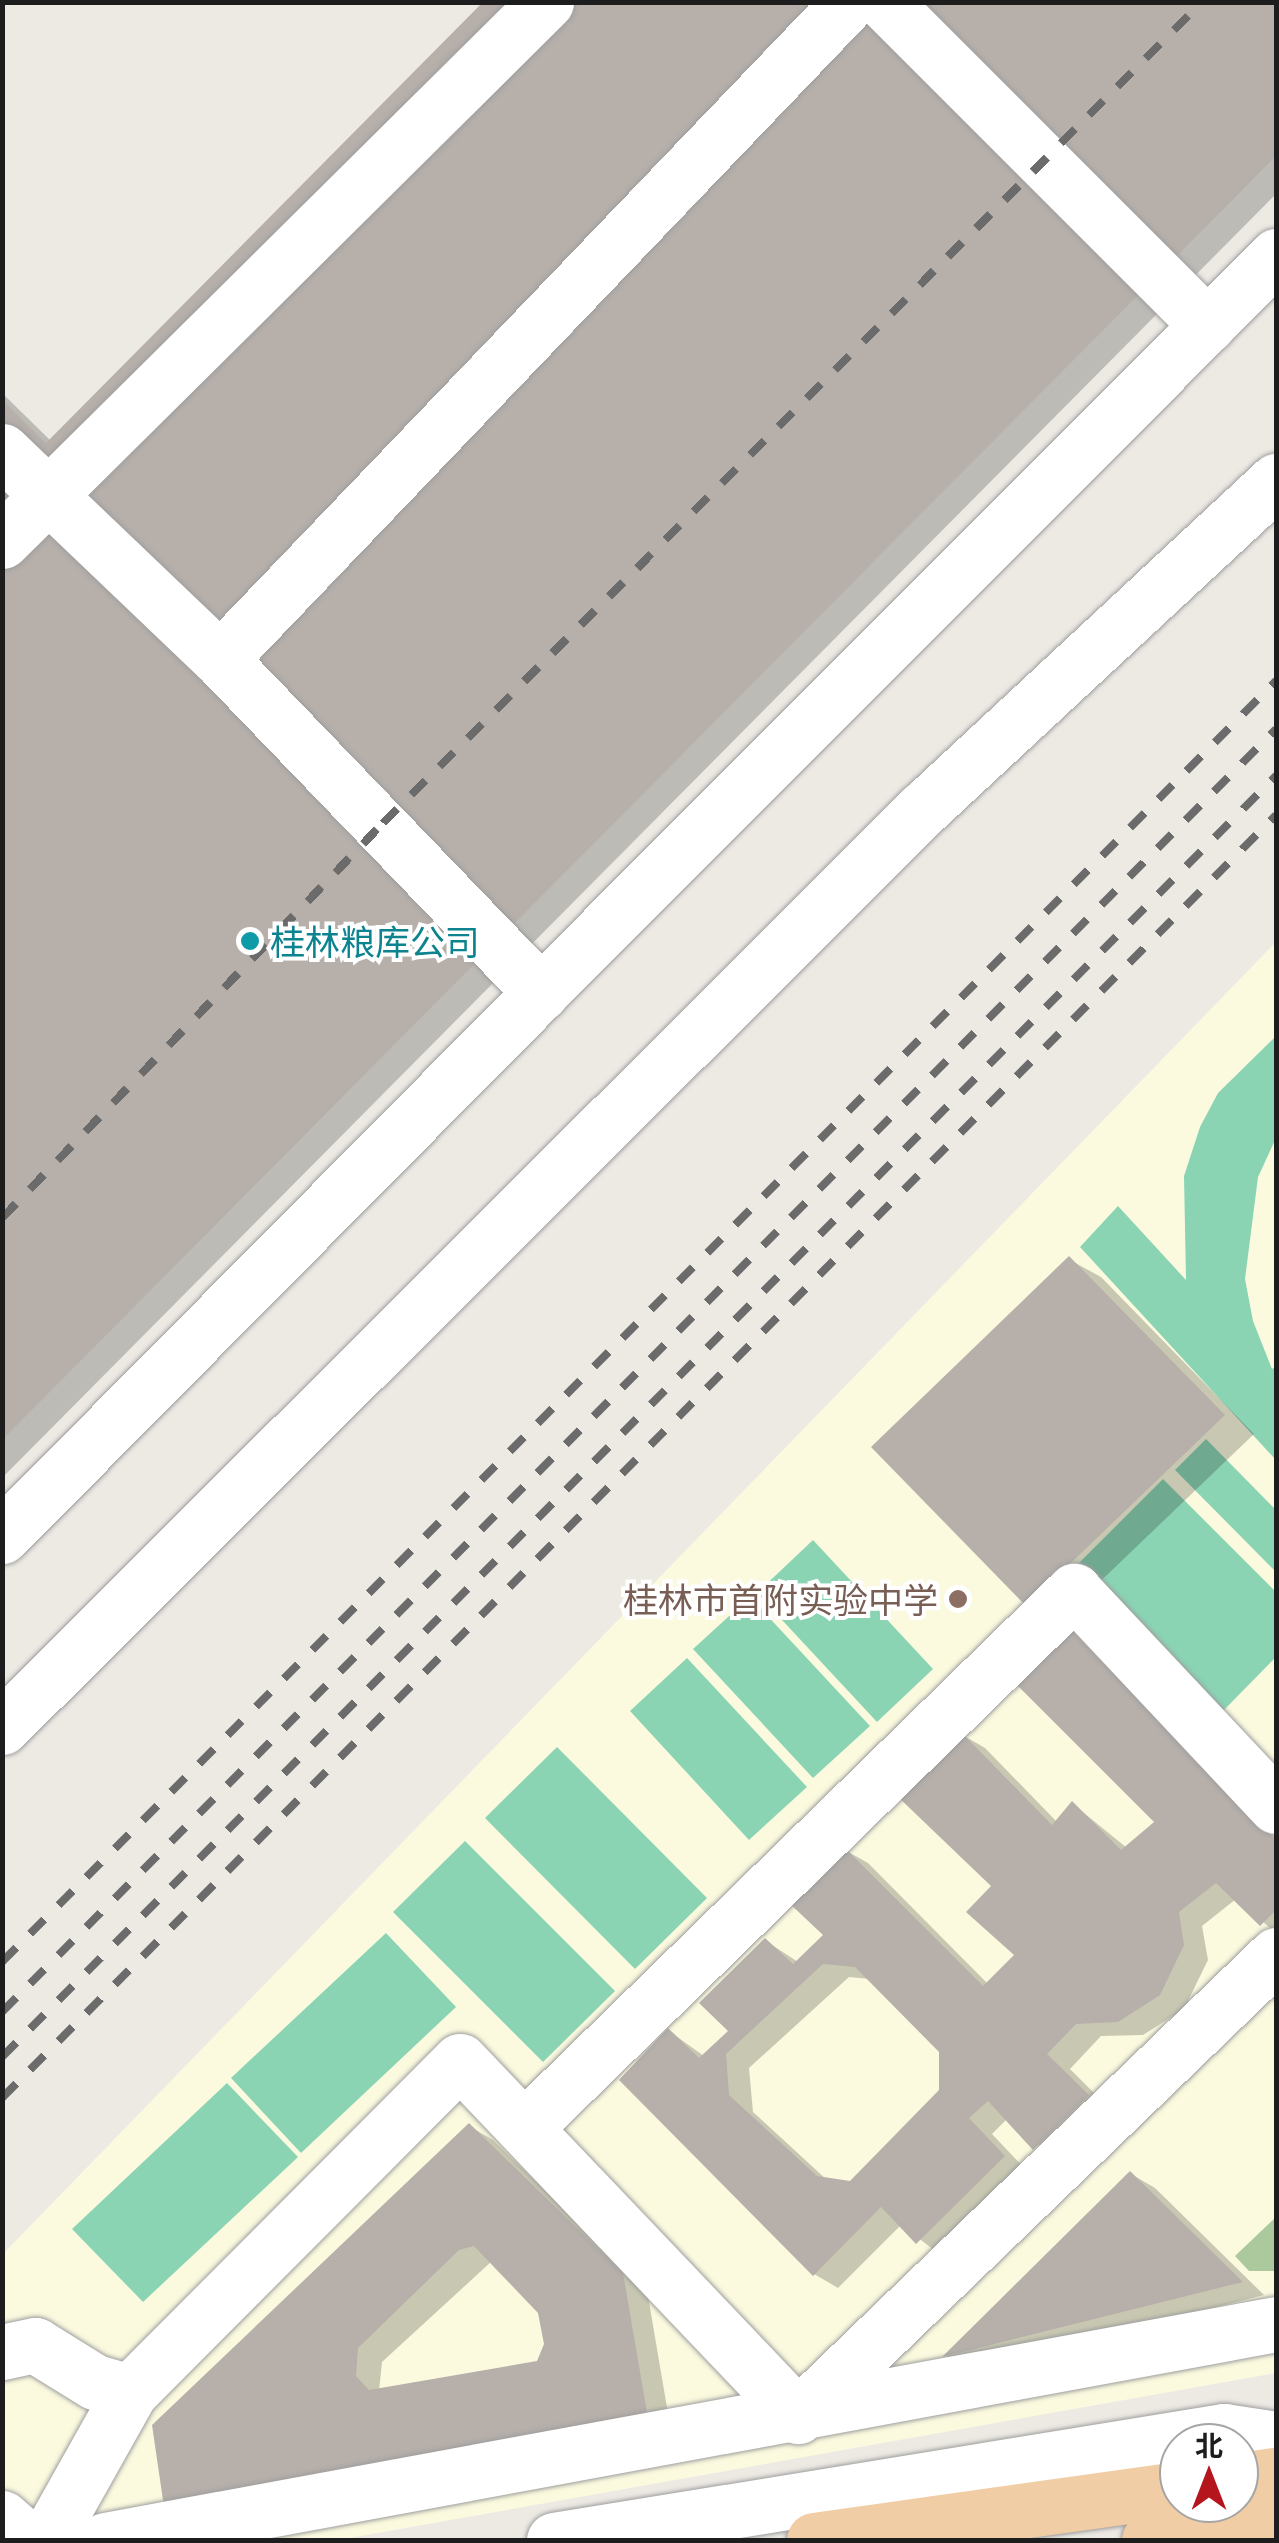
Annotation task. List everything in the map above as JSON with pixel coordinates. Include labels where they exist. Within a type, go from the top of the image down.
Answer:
[{"type":"main road","points":[[814,2540],[1159,2491]]},
{"type":"main road","points":[[1149,2540],[1276,2520]]},
{"type":"street","points":[[2,541],[546,2]]},
{"type":"street","points":[[220,659],[848,2]]},
{"type":"street","points":[[884,2],[1207,325]]},
{"type":"street","points":[[2,1536],[1276,256]]},
{"type":"street","points":[[2,451],[220,659],[541,992]]},
{"type":"street","points":[[2,1727],[922,810],[1276,480]]},
{"type":"street","points":[[526,2126],[1074,1592],[1276,1806]]},
{"type":"street","points":[[798,2416],[1276,1955]]},
{"type":"street","points":[[46,2540],[130,2392],[460,2061],[798,2416]]},
{"type":"street","points":[[104,2540],[798,2416],[1276,2324]]},
{"type":"street","points":[[2,2352],[35,2345],[95,2382],[130,2392]]},
{"type":"street","points":[[554,2540],[1224,2431],[1276,2438]]},
{"type":"street","points":[[2,2518],[28,2540]]},
{"type":"shaded area","name":"桂林市首附实验中学","points":[[1276,942],[1276,2373],[338,2540],[3,2540],[2,2255]]},
{"type":"green space","points":[[1276,1036],[1276,1138],[1258,1177],[1245,1279],[1253,1321],[1272,1369],[1276,1366],[1276,1460],[1080,1247],[1118,1206],[1186,1280],[1184,1176],[1200,1127],[1218,1093]]},
{"type":"green space","points":[[1206,1439],[1276,1510],[1276,1572],[1175,1470]]},
{"type":"green space","points":[[1163,1479],[1276,1592],[1276,1657],[1222,1712],[1076,1566]]},
{"type":"green space","points":[[813,1540],[933,1669],[877,1722],[757,1593]]},
{"type":"green space","points":[[750,1597],[870,1726],[813,1778],[693,1649]]},
{"type":"green space","points":[[687,1658],[807,1787],[749,1840],[630,1711]]},
{"type":"green space","points":[[557,1747],[707,1898],[635,1969],[485,1818]]},
{"type":"green space","points":[[465,1841],[615,1991],[543,2062],[393,1912]]},
{"type":"green space","points":[[386,1933],[456,2007],[301,2153],[231,2078]]},
{"type":"green space","points":[[227,2083],[298,2157],[143,2302],[72,2229]]},
{"type":"green space","points":[[1276,2217],[1276,2271],[1249,2271],[1235,2256]]},
{"type":"building","name":"桂林粮库公司","points":[[483,2],[1276,2],[1276,156],[2,1440],[2,400],[46,443]]},
{"type":"building","points":[[1069,1256],[1225,1415],[1026,1606],[871,1447]]},
{"type":"building","points":[[1064,1623],[1276,1840],[1276,1910],[1260,1926],[1216,1883],[1179,1912],[1184,1945],[1160,1995],[1118,2022],[1076,2024],[1047,2054],[1089,2095],[1033,2150],[988,2101],[969,2118],[1005,2156],[916,2244],[881,2207],[813,2276],[619,2080],[668,2028],[699,2058],[728,2031],[699,2003],[765,1938],[793,1964],[823,1935],[788,1902],[843,1846],[983,1986],[1014,1955],[966,1912],[991,1886],[896,1795],[960,1731],[1052,1825],[1072,1801],[1121,1850],[1154,1822],[1011,1679]],"holes":[[[823,1964],[855,1967],[939,2052],[939,2090],[850,2181],[817,2176],[729,2095],[726,2054]]]},
{"type":"building","points":[[469,2123],[623,2273],[649,2424],[165,2514],[152,2425]],"holes":[[[474,2246],[538,2313],[544,2344],[537,2361],[369,2390],[356,2376],[358,2348],[459,2250]]]},
{"type":"building","points":[[1130,2171],[1243,2282],[942,2357]]},
{"type":"railway","points":[[2,1218],[383,823],[1202,2]]},
{"type":"railway","points":[[2,1962],[1276,681]]},
{"type":"railway","points":[[2,2012],[1276,729]]},
{"type":"railway","points":[[2,2057],[1276,776]]},
{"type":"railway","points":[[2,2098],[1276,815]]},
{"type":"place","name":"桂林粮库公司","points":[[250,941]]},
{"type":"place","name":"桂林市首附实验中学","points":[[958,1599]]}]
